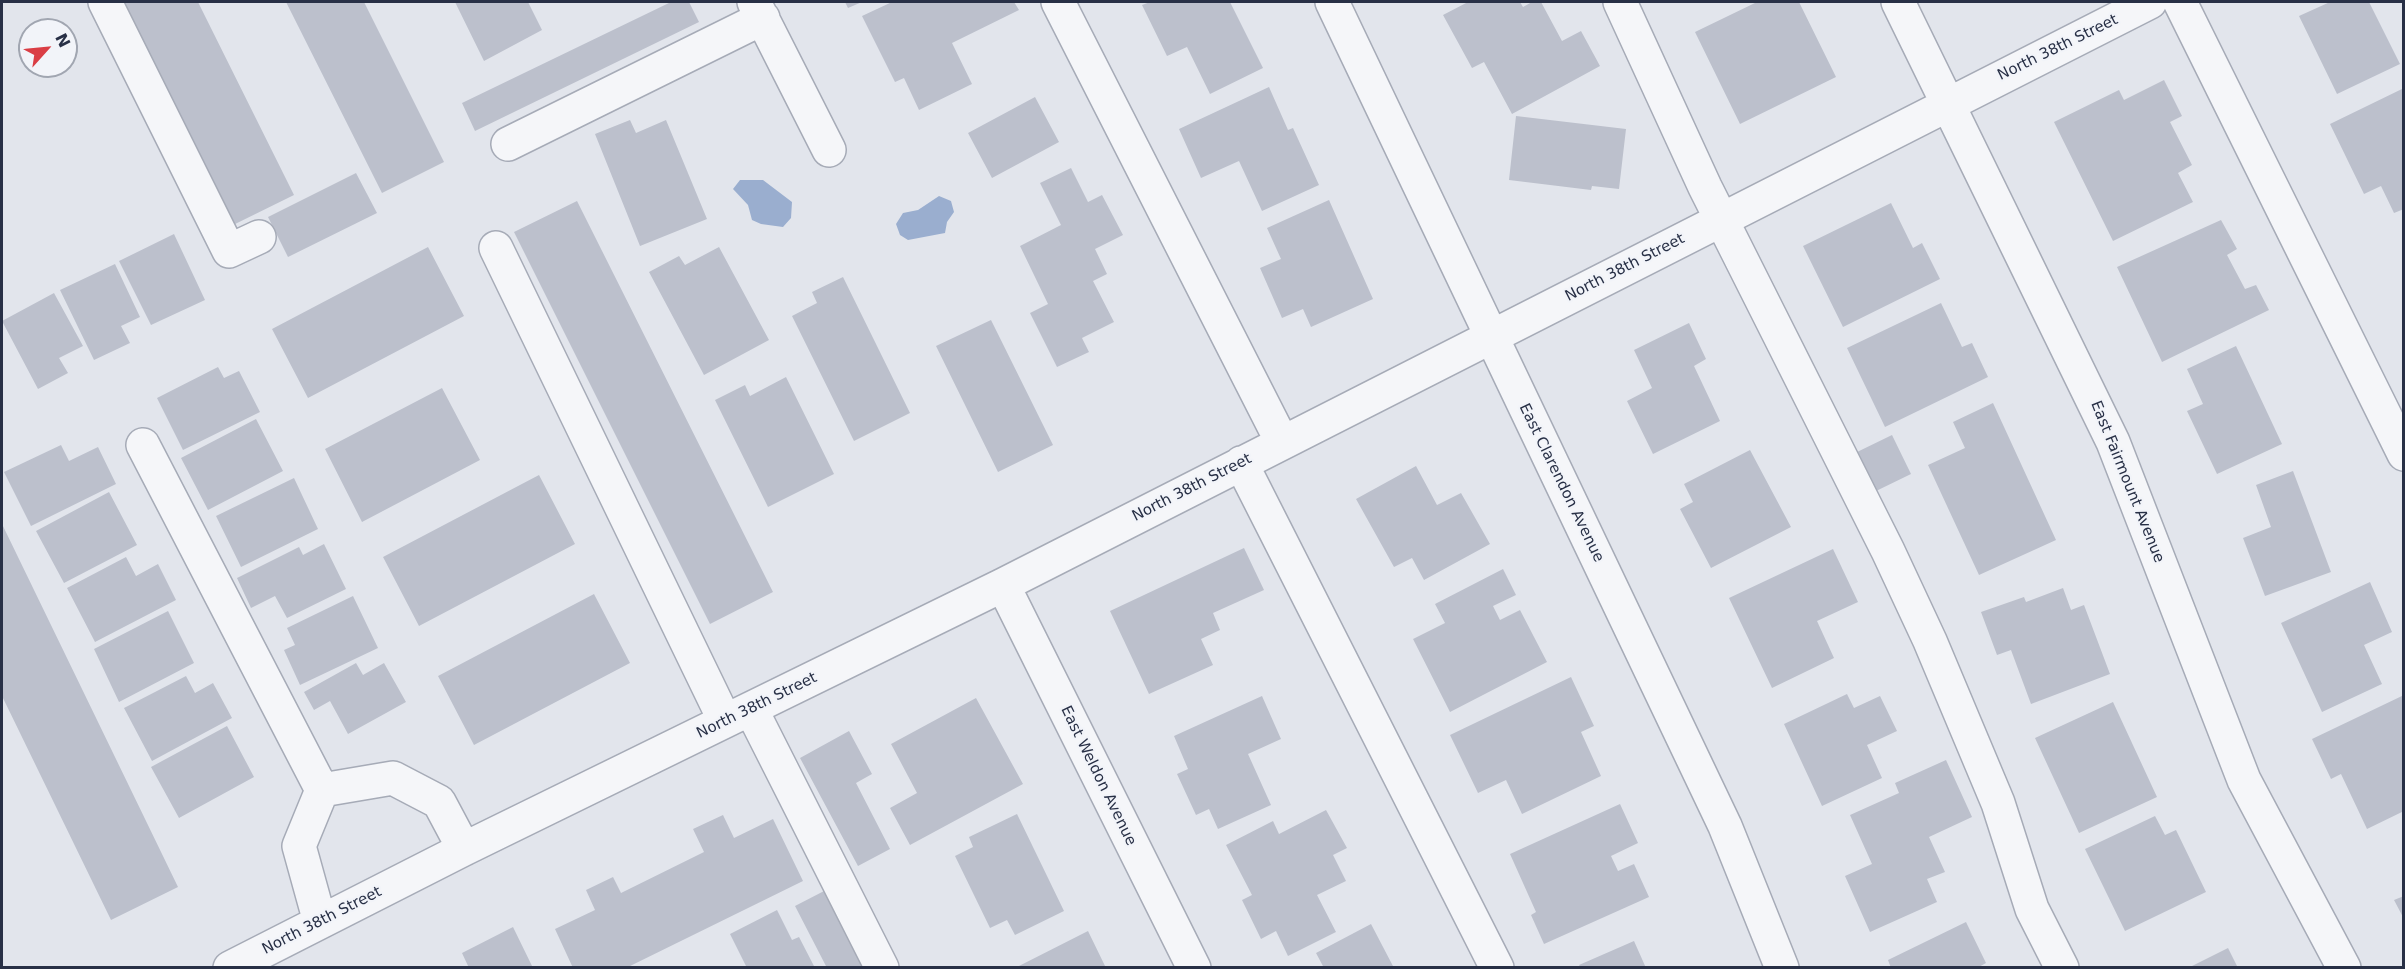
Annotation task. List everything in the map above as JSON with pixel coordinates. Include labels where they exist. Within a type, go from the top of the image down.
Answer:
[{"type":"street","points":[[105,2],[229,251],[259,237]]},
{"type":"street","points":[[1058,2],[1282,442]]},
{"type":"street","name":"East Clarendon Avenue","points":[[1332,2],[1725,826],[1782,968]]},
{"type":"street","points":[[1620,2],[1721,219],[1888,551],[1930,642],[1998,803],[2032,909],[2062,968]]},
{"type":"street","name":"East Fairmount Avenue","points":[[1898,2],[2113,442],[2244,780],[2344,968]]},
{"type":"street","name":"North 38th Street","points":[[230,968],[465,849],[1003,585],[2150,2]]},
{"type":"street","points":[[2180,2],[2403,454]]},
{"type":"street","points":[[508,144],[759,10],[830,150]]},
{"type":"street","points":[[496,248],[738,715],[882,968]]},
{"type":"street","points":[[143,445],[322,790],[299,846],[320,922]]},
{"type":"street","points":[[1241,463],[1497,968]]},
{"type":"street","name":"East Weldon Avenue","points":[[1003,585],[1194,968]]},
{"type":"street","points":[[322,790],[393,778],[439,802],[465,849]]},
{"type":"water","points":[[740,180],[763,180],[792,202],[791,218],[783,227],[761,224],[752,220],[748,205],[733,189]]},
{"type":"water","points":[[939,196],[951,201],[954,212],[947,222],[945,233],[908,240],[900,235],[896,224],[903,213],[918,210]]},
{"type":"building","points":[[115,2],[198,2],[294,195],[227,228]]},
{"type":"building","points":[[286,2],[364,2],[444,162],[382,193]]},
{"type":"building","points":[[455,2],[528,2],[542,30],[484,61]]},
{"type":"building","points":[[671,2],[689,2],[699,22],[475,131],[462,103]]},
{"type":"building","points":[[845,2],[862,2],[848,8]]},
{"type":"building","points":[[892,2],[1014,2],[1019,10],[952,43],[972,84],[919,110],[904,78],[895,82],[862,16]]},
{"type":"building","points":[[1150,2],[1230,2],[1263,68],[1210,94],[1187,47],[1167,56],[1142,5]]},
{"type":"building","points":[[1468,2],[1520,2],[1523,7],[1532,2],[1541,2],[1562,41],[1581,31],[1600,66],[1512,114],[1484,62],[1472,68],[1443,15]]},
{"type":"building","points":[[1757,2],[1799,2],[1836,77],[1740,124],[1695,32]]},
{"type":"building","points":[[2330,2],[2369,2],[2400,64],[2337,94],[2299,16]]},
{"type":"building","points":[[2164,80],[2182,116],[2170,122],[2192,165],[2178,173],[2193,202],[2113,241],[2054,122],[2119,90],[2124,100]]},
{"type":"building","points":[[1269,87],[1288,130],[1293,128],[1319,185],[1262,211],[1239,161],[1201,178],[1179,129]]},
{"type":"building","points":[[2404,88],[2404,209],[2394,213],[2381,186],[2364,194],[2330,124]]},
{"type":"building","points":[[1035,97],[1059,142],[992,178],[968,133]]},
{"type":"building","points":[[1516,116],[1626,129],[1619,189],[1592,186],[1591,190],[1509,180]]},
{"type":"building","points":[[630,120],[636,133],[666,120],[707,219],[640,246],[595,134]]},
{"type":"building","points":[[1071,168],[1088,202],[1102,195],[1123,235],[1095,249],[1107,274],[1093,281],[1114,322],[1082,338],[1089,352],[1057,367],[1030,313],[1048,304],[1020,246],[1061,225],[1040,183]]},
{"type":"building","points":[[356,173],[377,213],[288,257],[268,217]]},
{"type":"building","points":[[1329,200],[1373,299],[1311,327],[1303,309],[1282,318],[1260,268],[1281,259],[1267,228]]},
{"type":"building","points":[[577,201],[773,592],[710,624],[514,232]]},
{"type":"building","points":[[1891,203],[1913,248],[1922,243],[1940,279],[1843,327],[1803,246]]},
{"type":"building","points":[[2221,220],[2237,249],[2227,255],[2245,289],[2256,285],[2269,310],[2162,362],[2117,267]]},
{"type":"building","points":[[174,234],[205,300],[151,325],[119,261]]},
{"type":"building","points":[[428,247],[464,316],[308,398],[272,329]]},
{"type":"building","points":[[719,247],[769,340],[704,375],[649,272],[679,256],[685,265]]},
{"type":"building","points":[[115,264],[140,317],[121,326],[130,343],[94,360],[60,290]]},
{"type":"building","points":[[843,277],[910,413],[854,441],[792,316],[817,303],[812,292]]},
{"type":"building","points":[[54,293],[83,346],[59,358],[68,373],[38,389],[2,321]]},
{"type":"building","points":[[1941,303],[1962,347],[1972,343],[1988,377],[1885,427],[1847,348]]},
{"type":"building","points":[[991,320],[1053,445],[998,472],[936,346]]},
{"type":"building","points":[[1689,323],[1706,359],[1694,366],[1720,421],[1653,454],[1627,401],[1652,388],[1634,350]]},
{"type":"building","points":[[2236,346],[2282,444],[2217,474],[2187,411],[2203,404],[2187,369]]},
{"type":"building","points":[[218,367],[224,378],[239,371],[260,412],[183,450],[157,398]]},
{"type":"building","points":[[786,377],[834,474],[768,507],[715,400],[745,385],[750,396]]},
{"type":"building","points":[[442,388],[480,460],[362,522],[325,449]]},
{"type":"building","points":[[1993,403],[2056,540],[1979,575],[1928,465],[1965,448],[1953,422]]},
{"type":"building","points":[[256,419],[283,471],[208,510],[181,458]]},
{"type":"building","points":[[1892,435],[1911,474],[1874,492],[1855,453]]},
{"type":"building","points":[[61,445],[69,461],[98,447],[116,484],[31,526],[4,472]]},
{"type":"building","points":[[1750,450],[1791,527],[1711,568],[1680,509],[1693,502],[1684,484]]},
{"type":"building","points":[[1416,466],[1437,505],[1461,493],[1490,544],[1424,580],[1412,558],[1394,567],[1356,499]]},
{"type":"building","points":[[2293,471],[2331,572],[2265,596],[2243,538],[2271,527],[2256,485]]},
{"type":"building","points":[[539,475],[575,544],[419,626],[383,557]]},
{"type":"building","points":[[294,478],[318,529],[241,567],[216,516]]},
{"type":"building","points":[[109,492],[137,545],[64,583],[36,531]]},
{"type":"building","points":[[2,524],[178,887],[111,920],[2,696]]},
{"type":"building","points":[[324,544],[346,589],[287,618],[275,596],[251,608],[237,578],[299,547],[303,555]]},
{"type":"building","points":[[1244,548],[1264,590],[1213,613],[1220,630],[1201,639],[1213,665],[1149,694],[1110,611]]},
{"type":"building","points":[[1833,549],[1858,602],[1817,621],[1834,658],[1772,688],[1729,598]]},
{"type":"building","points":[[126,557],[136,576],[158,564],[176,600],[95,642],[67,588]]},
{"type":"building","points":[[1503,569],[1516,595],[1493,606],[1500,620],[1520,610],[1547,662],[1450,712],[1413,639],[1445,623],[1435,604]]},
{"type":"building","points":[[2370,582],[2392,632],[2364,645],[2382,684],[2322,712],[2281,623]]},
{"type":"building","points":[[2063,588],[2071,610],[2084,605],[2110,674],[2031,704],[2011,650],[1997,655],[1981,612],[2024,597],[2026,602]]},
{"type":"building","points":[[594,594],[630,663],[474,745],[438,676]]},
{"type":"building","points":[[353,596],[378,648],[300,685],[284,650],[295,645],[287,628]]},
{"type":"building","points":[[168,611],[194,663],[119,702],[94,649]]},
{"type":"building","points":[[356,663],[363,675],[384,663],[406,702],[348,734],[330,701],[314,710],[304,692]]},
{"type":"building","points":[[186,676],[195,693],[213,683],[232,718],[152,761],[124,708]]},
{"type":"building","points":[[1571,677],[1594,726],[1581,732],[1601,776],[1522,814],[1506,780],[1478,793],[1450,735]]},
{"type":"building","points":[[1847,694],[1854,708],[1880,696],[1897,731],[1867,745],[1882,778],[1822,806],[1784,724]]},
{"type":"building","points":[[2404,695],[2404,811],[2367,829],[2341,774],[2331,779],[2312,739]]},
{"type":"building","points":[[1262,696],[1281,739],[1248,754],[1271,805],[1218,829],[1209,809],[1196,815],[1177,774],[1188,769],[1174,736]]},
{"type":"building","points":[[976,698],[1023,784],[910,845],[890,808],[917,793],[891,744]]},
{"type":"building","points":[[2113,702],[2157,797],[2079,833],[2035,738]]},
{"type":"building","points":[[227,726],[254,777],[179,818],[151,767]]},
{"type":"building","points":[[849,731],[872,774],[856,783],[890,849],[858,866],[800,758]]},
{"type":"building","points":[[1946,760],[1972,817],[1929,837],[1945,872],[1927,879],[1937,902],[1870,932],[1845,876],[1872,864],[1850,815],[1899,793],[1895,783]]},
{"type":"building","points":[[1620,804],[1638,843],[1611,856],[1618,871],[1634,864],[1649,897],[1544,944],[1531,915],[1536,912],[1510,854]]},
{"type":"building","points":[[1326,810],[1347,848],[1333,855],[1346,881],[1317,895],[1336,932],[1288,956],[1276,931],[1261,939],[1242,900],[1252,895],[1226,845],[1273,821],[1279,834]]},
{"type":"building","points":[[1017,814],[1064,911],[1015,935],[1007,920],[990,928],[955,856],[973,847],[969,837]]},
{"type":"building","points":[[723,815],[734,838],[773,819],[803,881],[626,968],[573,968],[555,929],[595,910],[586,890],[613,877],[621,893],[704,852],[693,829]]},
{"type":"building","points":[[2155,816],[2165,835],[2176,830],[2206,892],[2125,931],[2085,849]]},
{"type":"building","points":[[826,890],[866,968],[827,968],[795,906]]},
{"type":"building","points":[[2404,896],[2404,919],[2394,900]]},
{"type":"building","points":[[777,910],[792,940],[799,937],[815,968],[747,968],[730,934]]},
{"type":"building","points":[[1966,922],[1986,963],[1977,968],[1891,968],[1888,960]]},
{"type":"building","points":[[1371,924],[1394,968],[1324,968],[1316,953]]},
{"type":"building","points":[[513,927],[533,968],[469,968],[462,953]]},
{"type":"building","points":[[1088,931],[1106,968],[1015,968]]},
{"type":"building","points":[[1634,941],[1646,968],[1581,968],[1579,965]]},
{"type":"building","points":[[2228,948],[2238,968],[2188,968]]}]
